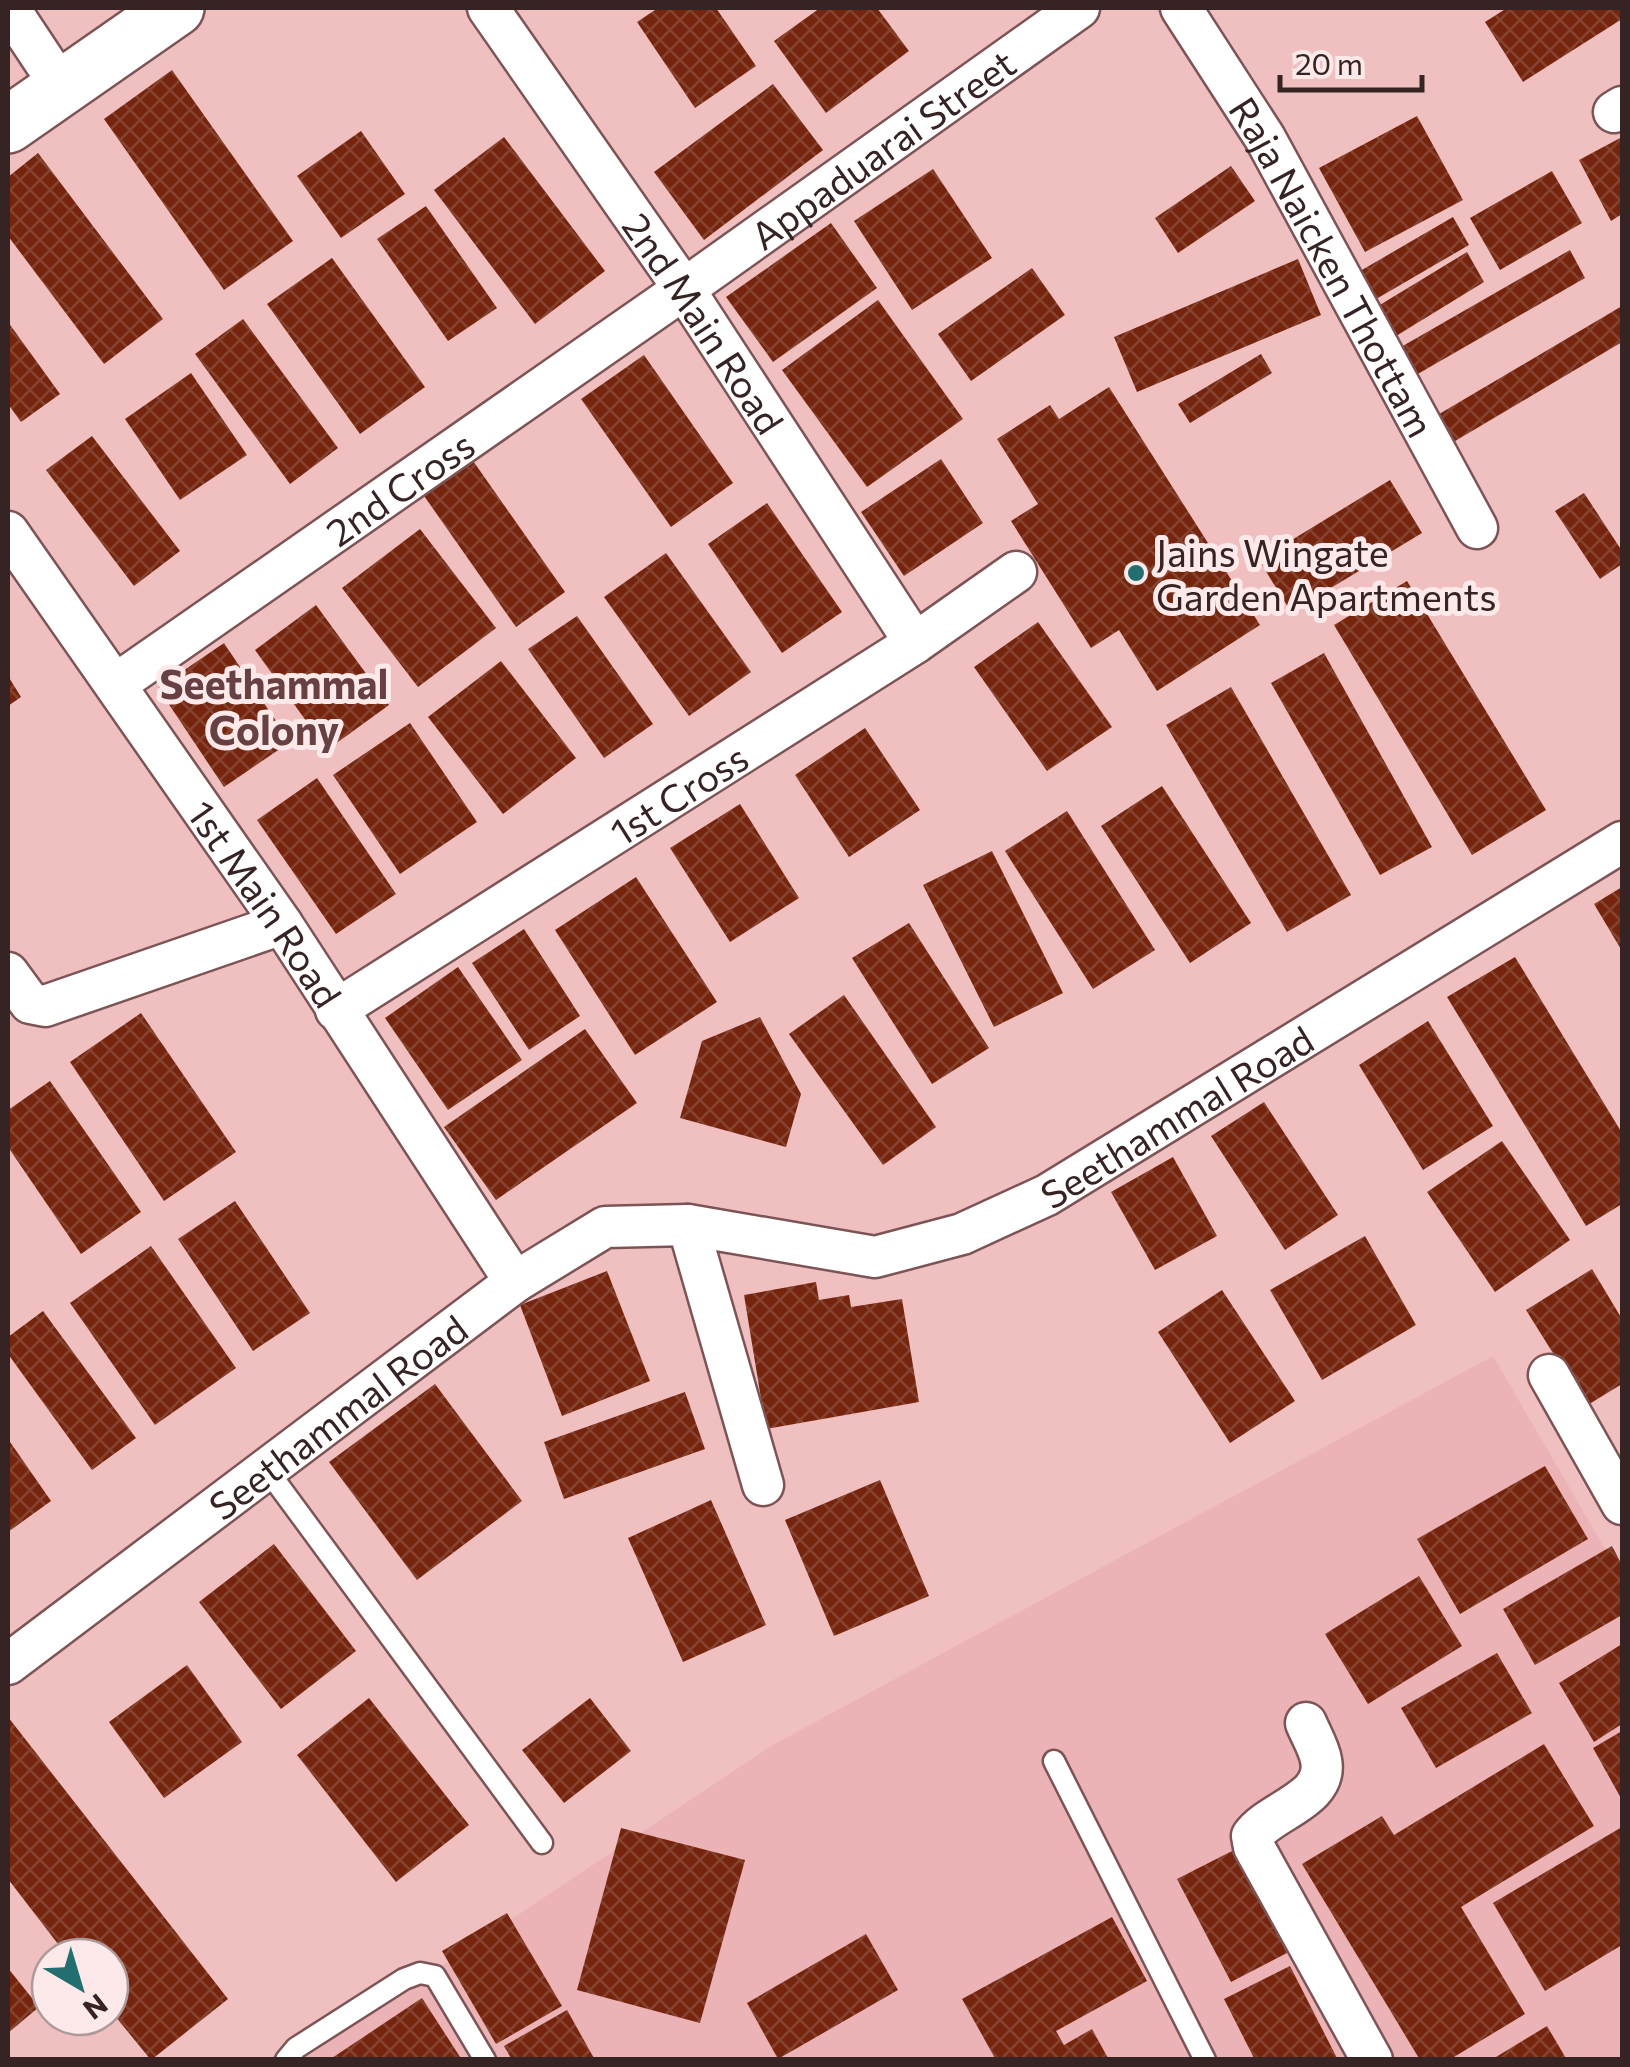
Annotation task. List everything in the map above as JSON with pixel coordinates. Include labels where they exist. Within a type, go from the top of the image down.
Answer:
[{"type":"main road","points":[[8,125],[176,8]]},
{"type":"street","points":[[10,8],[62,88]]},
{"type":"street","name":"2nd Main Road","points":[[488,8],[684,289],[915,643]]},
{"type":"street","name":"Appaduarai Street","points":[[684,289],[1079,8]]},
{"type":"street","name":"Raja Naicken Thottam","points":[[1181,8],[1265,138],[1478,528]]},
{"type":"street","name":"2nd Cross","points":[[116,684],[684,289]]},
{"type":"street","name":"1st Main Road","points":[[8,532],[282,924],[516,1282]]},
{"type":"street","name":"1st Cross","points":[[336,1010],[915,643],[1016,572]]},
{"type":"street","name":"Seethammal Road","points":[[8,1664],[516,1282],[605,1227],[688,1225],[875,1257],[962,1234],[1047,1195],[1622,842]]},
{"type":"street","points":[[8,974],[30,1003],[45,1006],[282,924]]},
{"type":"street","points":[[688,1225],[763,1485]]},
{"type":"street","points":[[1549,1375],[1622,1504]]},
{"type":"street","points":[[1306,1724],[1322,1762],[1320,1780],[1310,1795],[1271,1816],[1252,1836],[1254,1848],[1372,2060]]},
{"type":"lane","points":[[268,1471],[542,1843]]},
{"type":"lane","points":[[1054,1761],[1205,2060]]},
{"type":"lane","points":[[286,2060],[296,2048],[404,1979],[420,1973],[435,1976],[484,2060]]},
{"type":"shaded area","points":[[1493,1356],[1622,1578],[1622,2059],[301,2060],[771,1746]]},
{"type":"building","points":[[658,8],[716,8],[756,66],[695,108],[637,22]]},
{"type":"building","points":[[820,8],[877,8],[909,51],[826,113],[774,41]]},
{"type":"building","points":[[1507,8],[1622,8],[1622,19],[1523,82],[1485,22]]},
{"type":"building","points":[[172,70],[293,241],[224,290],[104,119]]},
{"type":"building","points":[[773,84],[823,150],[704,240],[654,172]]},
{"type":"building","points":[[1417,116],[1463,200],[1365,252],[1319,168]]},
{"type":"building","points":[[361,131],[405,194],[341,238],[297,176]]},
{"type":"building","points":[[504,137],[605,271],[535,324],[434,190]]},
{"type":"building","points":[[1622,137],[1622,214],[1611,221],[1579,160]]},
{"type":"building","points":[[38,153],[163,319],[104,364],[8,236],[8,177]]},
{"type":"building","points":[[1231,166],[1255,201],[1178,253],[1155,218]]},
{"type":"building","points":[[933,169],[992,258],[912,310],[854,221]]},
{"type":"building","points":[[1552,171],[1582,223],[1500,270],[1470,218]]},
{"type":"building","points":[[426,206],[497,308],[448,341],[377,239]]},
{"type":"building","points":[[1453,217],[1469,245],[1371,302],[1355,274]]},
{"type":"building","points":[[831,223],[877,288],[773,362],[726,297]]},
{"type":"building","points":[[1570,250],[1585,278],[1409,379],[1394,351]]},
{"type":"building","points":[[1467,252],[1484,282],[1383,344],[1365,314]]},
{"type":"building","points":[[332,258],[425,387],[360,434],[267,304]]},
{"type":"building","points":[[1298,259],[1321,315],[1137,392],[1114,337]]},
{"type":"building","points":[[1032,268],[1065,315],[971,381],[938,334]]},
{"type":"building","points":[[878,300],[963,419],[867,487],[782,370]]},
{"type":"building","points":[[1622,306],[1622,342],[1445,447],[1429,420]]},
{"type":"building","points":[[243,319],[338,448],[290,484],[195,354]]},
{"type":"building","points":[[8,322],[60,394],[21,422],[8,404]]},
{"type":"building","points":[[1261,354],[1272,373],[1190,423],[1178,404]]},
{"type":"building","points":[[644,355],[733,483],[671,527],[581,399]]},
{"type":"building","points":[[191,373],[247,455],[180,500],[125,419]]},
{"type":"building","name":"Jains Wingate Garden Apartments","points":[[1109,387],[1260,625],[1157,691],[1119,630],[1091,648],[1011,521],[1038,504],[997,439],[1050,405],[1059,419]]},
{"type":"building","points":[[92,436],[180,551],[134,586],[46,470]]},
{"type":"building","points":[[471,458],[565,592],[516,627],[422,493]]},
{"type":"building","points":[[941,459],[983,523],[904,576],[861,512]]},
{"type":"building","points":[[1390,480],[1422,533],[1291,612],[1259,560]]},
{"type":"building","points":[[1584,493],[1622,551],[1622,564],[1600,579],[1555,511]]},
{"type":"building","points":[[767,503],[842,612],[782,653],[708,544]]},
{"type":"building","points":[[420,529],[496,628],[418,687],[342,588]]},
{"type":"building","points":[[666,553],[751,672],[689,716],[604,597]]},
{"type":"building","points":[[1407,581],[1546,810],[1472,855],[1334,625]]},
{"type":"building","points":[[316,605],[389,705],[327,750],[255,650]]},
{"type":"building","points":[[577,616],[653,724],[604,758],[528,649]]},
{"type":"building","points":[[1038,622],[1112,727],[1047,771],[974,667]]},
{"type":"building","points":[[224,643],[290,742],[224,787],[158,688]]},
{"type":"building","points":[[1324,653],[1432,847],[1380,875],[1271,683]]},
{"type":"building","points":[[501,661],[576,758],[503,814],[428,717]]},
{"type":"building","points":[[8,676],[21,697],[8,706]]},
{"type":"building","points":[[1231,687],[1351,895],[1287,932],[1166,725]]},
{"type":"building","points":[[410,723],[477,822],[400,874],[333,775]]},
{"type":"building","points":[[865,728],[920,810],[849,857],[795,775]]},
{"type":"building","points":[[317,778],[396,894],[336,934],[257,820]]},
{"type":"building","points":[[1162,786],[1251,923],[1190,963],[1101,826]]},
{"type":"building","points":[[740,804],[799,898],[730,942],[670,848]]},
{"type":"building","points":[[1067,811],[1155,950],[1093,989],[1005,851]]},
{"type":"building","points":[[992,851],[1063,993],[994,1027],[923,885]]},
{"type":"building","points":[[636,877],[717,1002],[635,1055],[555,930]]},
{"type":"building","points":[[1622,887],[1622,951],[1594,904]]},
{"type":"building","points":[[909,923],[989,1048],[932,1084],[852,958]]},
{"type":"building","points":[[524,929],[580,1016],[529,1050],[472,963]]},
{"type":"building","points":[[1515,957],[1622,1133],[1622,1204],[1586,1226],[1447,997]]},
{"type":"building","points":[[458,967],[522,1060],[448,1110],[385,1018]]},
{"type":"building","points":[[844,995],[936,1127],[883,1165],[789,1034]]},
{"type":"building","points":[[141,1013],[236,1152],[164,1201],[70,1062]]},
{"type":"building","points":[[760,1017],[801,1094],[786,1147],[680,1118],[702,1041]]},
{"type":"building","points":[[1428,1021],[1493,1126],[1423,1170],[1359,1065]]},
{"type":"building","points":[[585,1029],[637,1103],[496,1200],[444,1127]]},
{"type":"building","points":[[50,1081],[141,1212],[81,1254],[8,1147],[8,1110]]},
{"type":"building","points":[[1264,1102],[1338,1215],[1285,1250],[1211,1136]]},
{"type":"building","points":[[1502,1141],[1570,1240],[1495,1292],[1427,1192]]},
{"type":"building","points":[[1173,1157],[1217,1236],[1155,1270],[1111,1192]]},
{"type":"building","points":[[235,1201],[310,1313],[253,1351],[178,1239]]},
{"type":"building","points":[[1365,1236],[1416,1325],[1322,1380],[1270,1290]]},
{"type":"building","points":[[151,1246],[236,1368],[155,1425],[70,1303]]},
{"type":"building","points":[[1592,1269],[1622,1319],[1622,1384],[1586,1406],[1526,1310]]},
{"type":"building","points":[[607,1271],[650,1381],[562,1416],[520,1305]]},
{"type":"building","points":[[816,1282],[819,1300],[849,1295],[851,1307],[902,1299],[919,1402],[766,1429],[744,1295]]},
{"type":"building","points":[[1222,1290],[1295,1401],[1230,1443],[1158,1332]]},
{"type":"building","points":[[43,1311],[136,1438],[92,1470],[8,1354],[8,1337]]},
{"type":"building","points":[[435,1384],[522,1501],[417,1580],[329,1462]]},
{"type":"building","points":[[685,1392],[705,1449],[564,1499],[544,1442]]},
{"type":"building","points":[[8,1439],[51,1501],[8,1532]]},
{"type":"building","points":[[1545,1466],[1588,1539],[1460,1614],[1417,1539]]},
{"type":"building","points":[[880,1480],[929,1596],[834,1636],[785,1520]]},
{"type":"building","points":[[711,1500],[766,1625],[683,1662],[628,1538]]},
{"type":"building","points":[[274,1544],[356,1651],[281,1709],[199,1602]]},
{"type":"building","points":[[1612,1546],[1622,1565],[1622,1615],[1535,1665],[1503,1609]]},
{"type":"building","points":[[1419,1576],[1462,1646],[1368,1704],[1325,1634]]},
{"type":"building","points":[[1622,1644],[1622,1724],[1594,1742],[1559,1683]]},
{"type":"building","points":[[1497,1653],[1532,1713],[1436,1768],[1401,1708]]},
{"type":"building","points":[[187,1665],[242,1742],[164,1798],[109,1722]]},
{"type":"building","points":[[369,1698],[469,1825],[396,1882],[297,1755]]},
{"type":"building","points":[[590,1698],[631,1751],[564,1803],[522,1750]]},
{"type":"building","points":[[8,1717],[228,1999],[151,2060],[130,2034],[130,1937],[53,1937],[8,1879]]},
{"type":"building","points":[[1622,1731],[1622,1800],[1593,1748]]},
{"type":"building","points":[[1544,1744],[1594,1826],[1461,1907],[1525,2014],[1449,2060],[1420,2060],[1302,1864],[1382,1816],[1394,1835]]},
{"type":"building","points":[[1622,1827],[1622,1945],[1545,1991],[1493,1903]]},
{"type":"building","points":[[621,1828],[745,1860],[700,2023],[577,1990]]},
{"type":"building","points":[[1234,1850],[1287,1953],[1231,1982],[1177,1879]]},
{"type":"building","points":[[507,1913],[562,2006],[496,2044],[442,1951]]},
{"type":"building","points":[[1112,1917],[1147,1981],[1056,2031],[1064,2045],[1092,2029],[1109,2060],[996,2060],[962,1999]]},
{"type":"building","points":[[866,1934],[898,1990],[778,2059],[747,2003]]},
{"type":"building","points":[[1290,1966],[1338,2060],[1255,2060],[1224,1999]]},
{"type":"building","points":[[8,1968],[30,1996],[30,2015],[8,2033]]},
{"type":"building","points":[[422,1998],[462,2060],[329,2060]]},
{"type":"building","points":[[567,2010],[595,2060],[512,2060],[504,2046]]},
{"type":"building","points":[[1547,2026],[1567,2060],[1491,2060]]},
{"type":"place","name":"Jains Wingate Garden Apartments","points":[[1136,573]]},
{"type":"district","name":"Seethammal Colony","points":[[274,705]]}]
